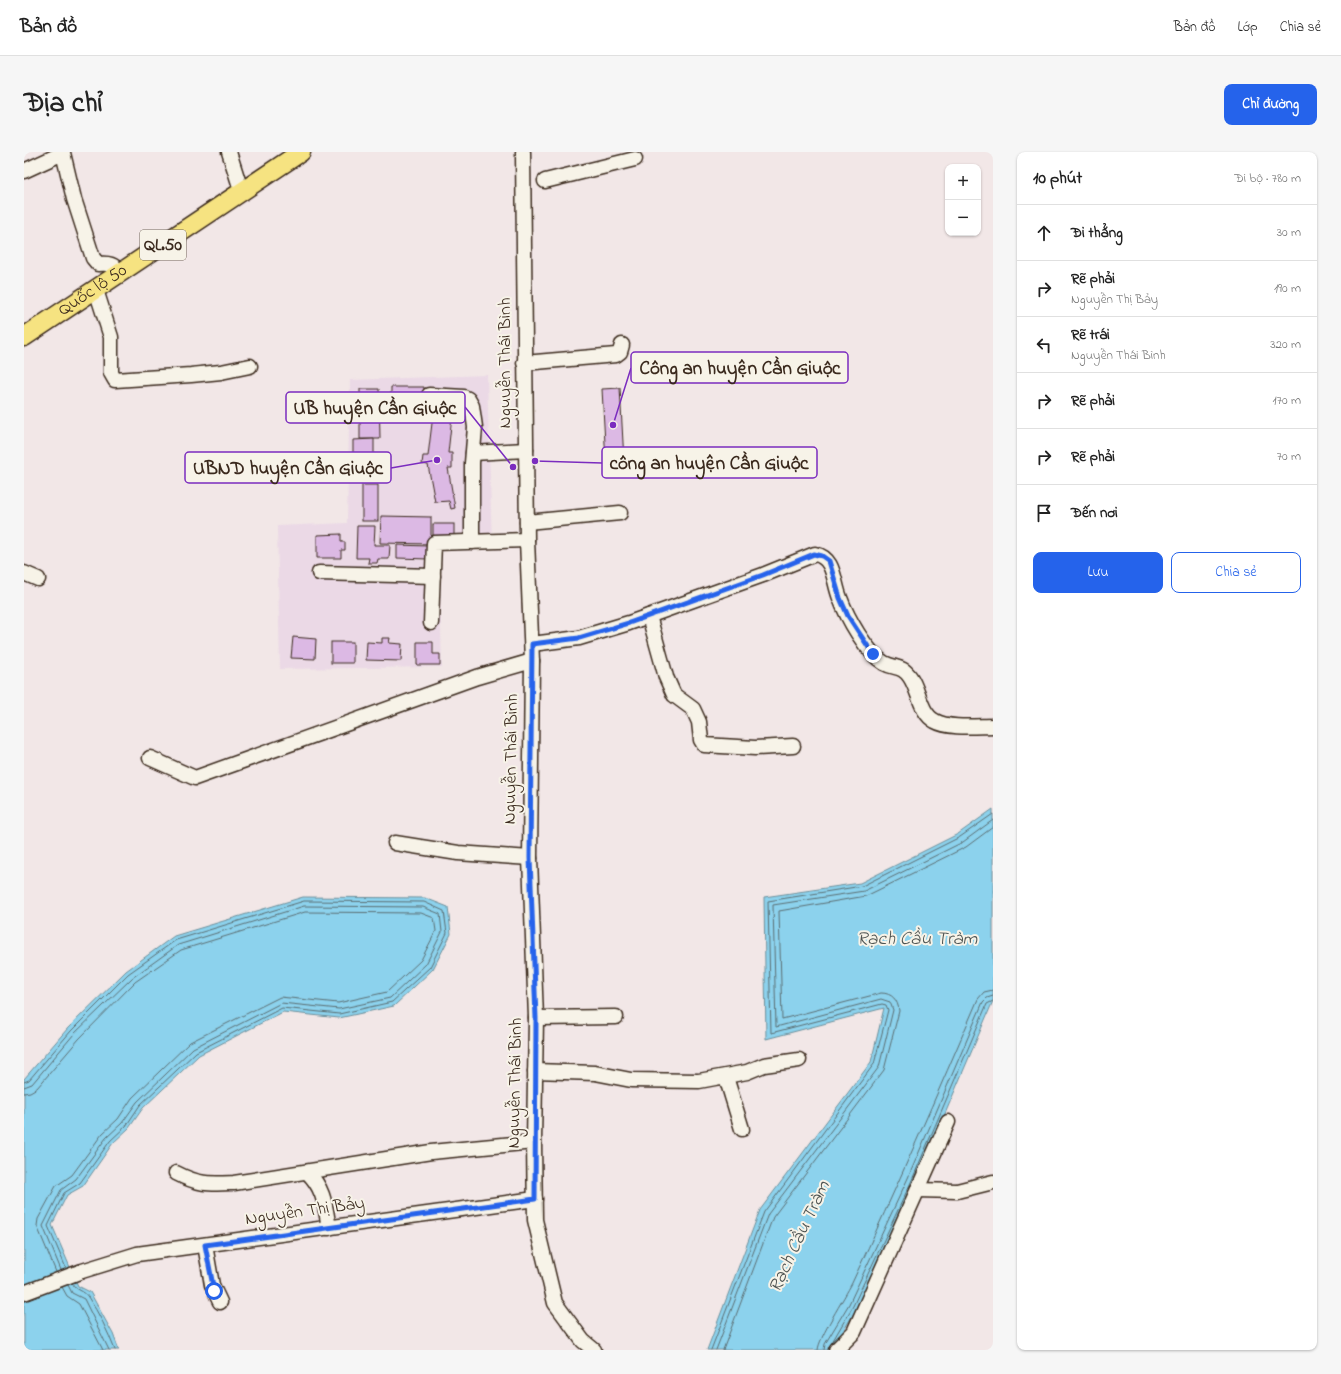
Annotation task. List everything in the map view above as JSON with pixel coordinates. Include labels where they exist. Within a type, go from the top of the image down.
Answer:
[{"type":"main road","name":"Quốc lộ 50","points":[[24,337],[242,193],[301,152]]},
{"type":"street","points":[[229,152],[242,193]]},
{"type":"street","name":"Nguyễn Thái Bình","points":[[523,152],[527,540],[532,644],[530,858],[536,1018],[534,1142],[535,1220],[556,1303],[583,1341],[594,1350]]},
{"type":"street","points":[[24,171],[63,153],[74,199],[93,258],[98,264],[108,263],[115,266],[121,273]]},
{"type":"street","points":[[524,186],[635,159]]},
{"type":"street","points":[[96,290],[111,337],[111,374],[115,380],[221,372],[250,366]]},
{"type":"street","points":[[524,363],[616,355],[620,352],[622,345]]},
{"type":"street","points":[[429,396],[464,397],[468,399],[472,406],[475,427],[473,453],[472,542]]},
{"type":"street","points":[[473,453],[526,450]]},
{"type":"street","points":[[527,522],[620,513]]},
{"type":"street","points":[[431,623],[434,543],[527,540]]},
{"type":"street","points":[[532,644],[579,638],[649,616],[763,575],[814,554],[822,556],[829,561],[840,598],[862,638],[873,654],[883,662],[899,667],[906,672],[916,686],[925,711],[935,721],[963,726],[993,726]]},
{"type":"street","points":[[24,573],[38,579]]},
{"type":"street","points":[[319,573],[433,576]]},
{"type":"street","points":[[649,616],[666,677],[674,695],[693,709],[699,722],[701,740],[704,745],[755,748],[793,746]]},
{"type":"street","points":[[150,758],[191,778],[196,778],[477,677],[532,661]]},
{"type":"street","points":[[395,843],[458,853],[530,858]]},
{"type":"street","points":[[536,1018],[616,1017]]},
{"type":"street","points":[[535,1071],[595,1073],[631,1080],[677,1082],[699,1081],[726,1077],[747,1072],[764,1065],[799,1060]]},
{"type":"street","points":[[726,1077],[742,1129]]},
{"type":"street","points":[[836,1350],[854,1332],[948,1122]]},
{"type":"street","points":[[176,1173],[193,1182],[210,1184],[234,1183],[430,1152],[534,1142]]},
{"type":"street","points":[[307,1172],[317,1182],[322,1194],[328,1228]]},
{"type":"street","points":[[918,1190],[957,1191],[993,1182]]},
{"type":"street","name":"Nguyễn Thị Bảy","points":[[24,1293],[82,1271],[137,1254],[535,1199]]},
{"type":"street","points":[[205,1245],[212,1285],[220,1302]]},
{"type":"shaded area","points":[[487,375],[492,546],[439,549],[442,667],[280,669],[277,526],[347,523],[350,380]]},
{"type":"water","name":"Rạch Cầu Tràm","points":[[993,809],[993,1001],[916,1182],[857,1308],[832,1350],[707,1350],[760,1210],[871,1062],[884,1008],[766,1039],[764,897],[860,883],[958,834]]},
{"type":"water","points":[[303,897],[425,898],[448,907],[451,934],[433,969],[394,1006],[339,1018],[283,1012],[199,1055],[143,1108],[129,1128],[113,1143],[83,1186],[67,1195],[52,1225],[78,1286],[90,1292],[113,1334],[119,1350],[24,1350],[24,1079],[68,1028],[126,971],[174,936]]},
{"type":"building","points":[[391,387],[424,387],[424,403],[391,404]]},
{"type":"building","points":[[620,388],[624,461],[606,462],[602,389]]},
{"type":"building","points":[[360,389],[379,389],[380,439],[360,439]]},
{"type":"building","points":[[448,407],[453,407],[448,453],[452,453],[452,468],[448,468],[455,508],[451,509],[449,501],[435,502],[428,465],[422,464],[423,456],[428,456],[433,415],[446,418]]},
{"type":"building","points":[[374,439],[374,466],[353,467],[353,440]]},
{"type":"building","points":[[362,485],[378,485],[378,521],[362,521]]},
{"type":"building","points":[[381,516],[431,517],[431,544],[380,543]]},
{"type":"building","points":[[433,524],[454,524],[454,539],[433,539]]},
{"type":"building","points":[[357,526],[375,526],[374,545],[390,545],[389,559],[378,559],[377,563],[368,563],[369,558],[356,558]]},
{"type":"building","points":[[341,534],[341,542],[345,542],[345,550],[341,550],[341,558],[317,558],[317,535]]},
{"type":"building","points":[[397,545],[428,546],[428,559],[397,558]]},
{"type":"building","points":[[293,637],[316,639],[315,659],[291,658]]},
{"type":"building","points":[[382,638],[390,638],[389,643],[402,644],[401,661],[366,660],[367,642],[382,643]]},
{"type":"building","points":[[331,642],[353,642],[353,663],[331,663]]},
{"type":"building","points":[[417,642],[433,642],[433,654],[440,654],[440,665],[417,665]]},
{"type":"place","name":"Công an huyện Cần Giuộc","points":[[613,425]]},
{"type":"place","name":"UBND huyện Cần Giuộc","points":[[437,460]]},
{"type":"place","name":"công an huyện Cần Giuộc","points":[[535,461]]},
{"type":"place","name":"UB huyện Cần Giuộc","points":[[513,467]]},
{"type":"route","points":[[214,1291],[205,1245],[535,1199],[534,1142],[536,1018],[530,858],[532,644],[579,638],[629,623],[763,575],[814,554],[822,556],[829,561],[840,598],[848,616],[873,654]]}]
